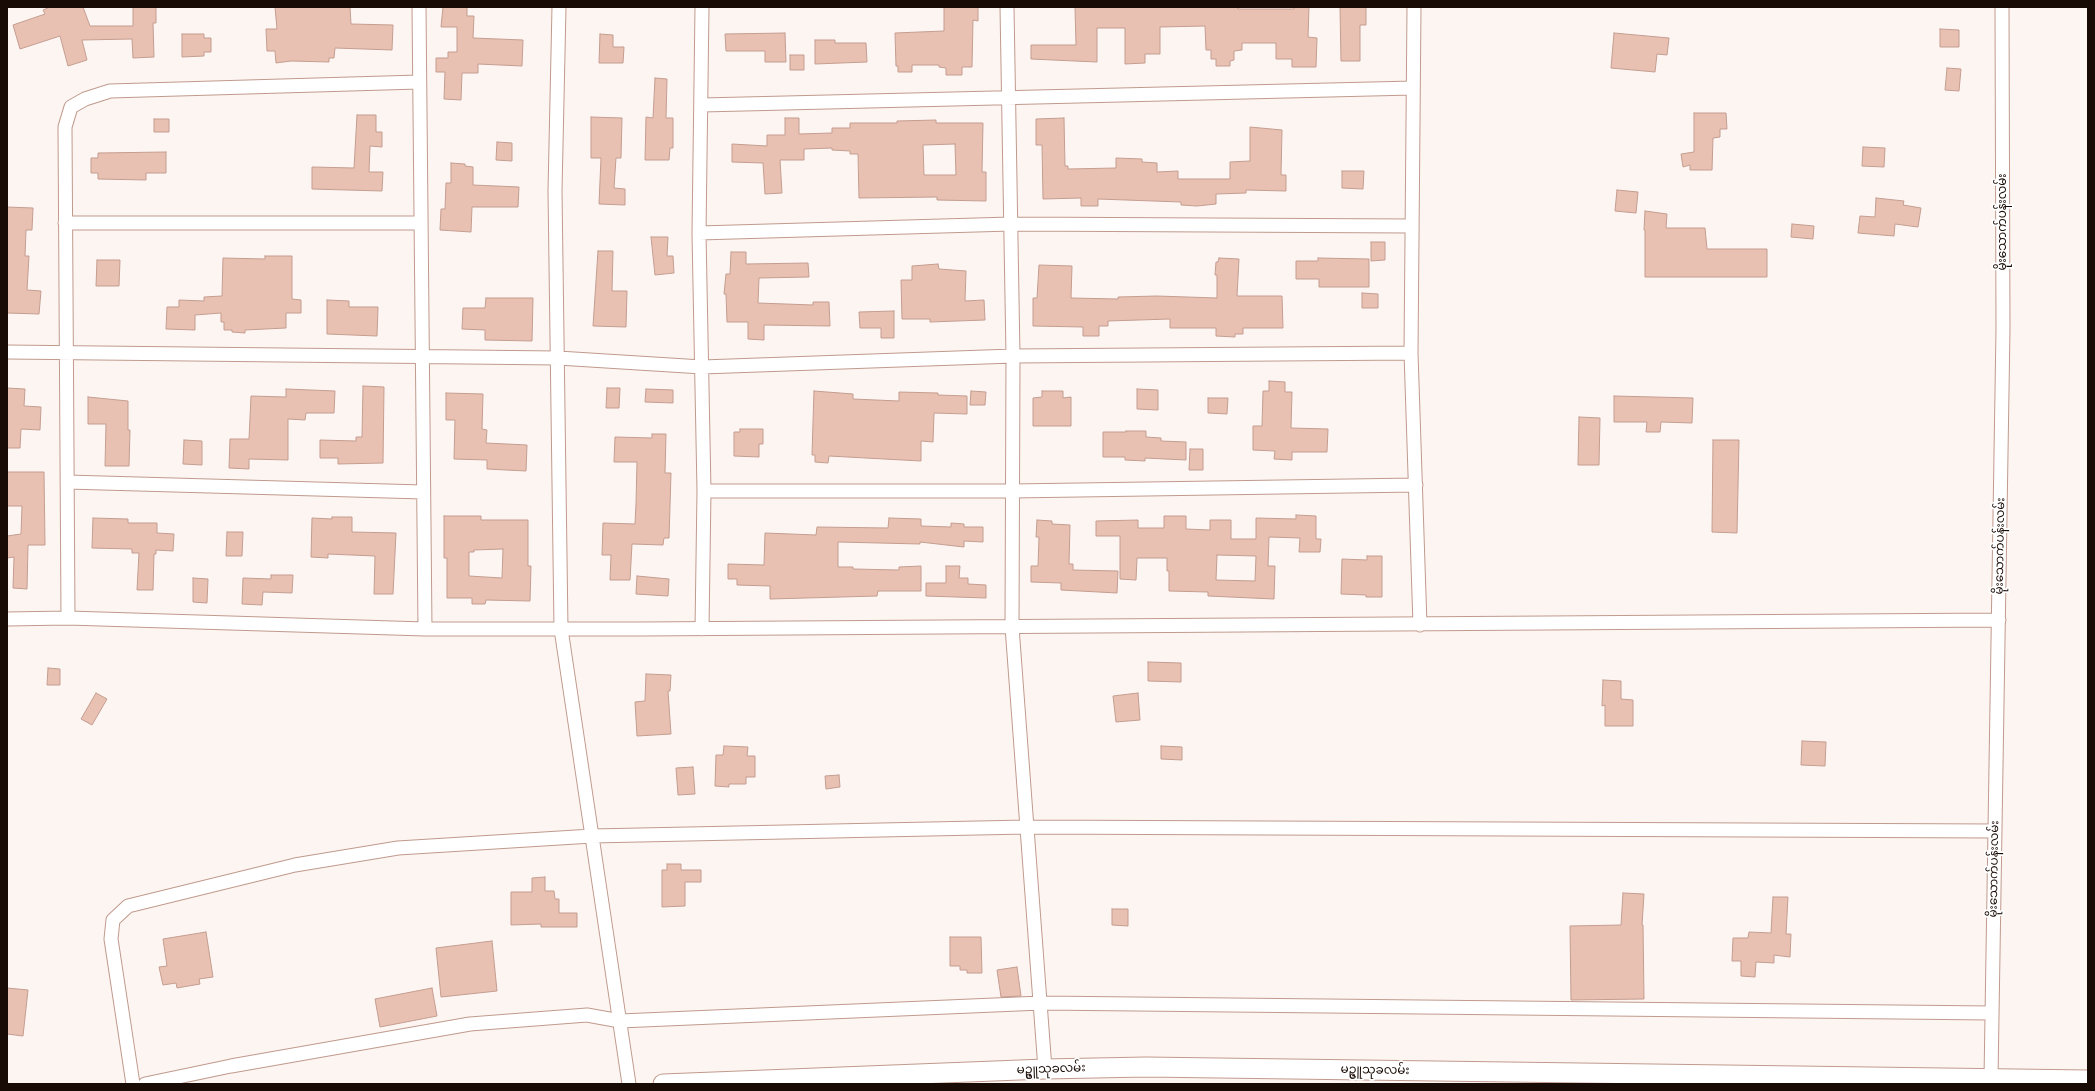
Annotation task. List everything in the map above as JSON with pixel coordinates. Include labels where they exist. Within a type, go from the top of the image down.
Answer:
[{"type":"street","points":[[419,7],[425,629]]},
{"type":"street","points":[[559,7],[555,191],[561,629],[629,1084]]},
{"type":"street","points":[[702,7],[702,105],[699,233],[704,491],[702,629]]},
{"type":"street","points":[[1007,7],[1013,356],[1012,627],[1026,827],[1042,1003],[1045,1069]]},
{"type":"street","points":[[1414,7],[1411,353],[1420,625]]},
{"type":"street","name":"မိုးသောက်ပန်းလမ်း","points":[[1990,1081],[2003,329],[2002,7]]},
{"type":"street","points":[[68,618],[65,127],[71,108],[85,99],[110,91],[419,82]]},
{"type":"street","points":[[702,105],[1009,96],[1413,88]]},
{"type":"street","points":[[66,223],[420,223]]},
{"type":"street","points":[[699,233],[1011,224],[1412,226]]},
{"type":"street","points":[[7,352],[558,358],[702,367],[1013,356],[1411,353]]},
{"type":"street","points":[[67,482],[423,492]]},
{"type":"street","points":[[704,491],[1012,491],[1416,485]]},
{"type":"street","points":[[7,619],[68,618],[425,629],[1420,625],[1999,620]]},
{"type":"street","points":[[133,1084],[111,939],[112,920],[128,906],[295,865],[398,848],[592,836],[1026,827],[1995,831]]},
{"type":"street","points":[[145,1084],[231,1066],[470,1024],[588,1015],[620,1021],[1042,1003],[1991,1013]]},
{"type":"street","name":"မဥ္ဇူသုခလမ်း","points":[[663,1084],[847,1081],[1045,1069],[1146,1067],[1990,1081],[2088,1080]]},
{"type":"building","points":[[50,7],[83,7],[90,26],[133,26],[133,7],[156,7],[156,23],[153,23],[154,57],[133,58],[132,39],[82,40],[87,60],[68,66],[60,36],[20,49],[13,25],[45,14],[43,10]]},
{"type":"building","points":[[275,7],[350,7],[351,24],[393,25],[392,50],[335,48],[334,58],[329,58],[329,62],[291,61],[276,63],[275,51],[267,51],[266,29],[277,29]]},
{"type":"building","points":[[443,7],[467,7],[467,16],[474,16],[473,38],[523,40],[522,66],[478,64],[478,73],[462,73],[461,100],[444,99],[445,72],[436,72],[436,58],[448,58],[448,52],[457,52],[457,27],[441,27]]},
{"type":"building","points":[[944,7],[978,7],[978,21],[973,20],[972,67],[962,67],[962,75],[946,75],[946,68],[939,67],[939,65],[912,65],[912,72],[898,72],[898,66],[896,66],[895,33],[944,31]]},
{"type":"building","points":[[1075,7],[1238,7],[1238,9],[1294,9],[1294,7],[1309,7],[1308,37],[1317,38],[1316,67],[1292,67],[1292,59],[1276,59],[1276,43],[1242,43],[1242,50],[1234,51],[1234,60],[1230,61],[1230,66],[1216,66],[1216,59],[1211,59],[1211,50],[1206,50],[1205,26],[1160,27],[1160,54],[1145,54],[1145,63],[1125,64],[1125,28],[1097,28],[1097,62],[1031,59],[1031,45],[1076,45]]},
{"type":"building","points":[[1340,7],[1366,7],[1366,25],[1360,25],[1360,61],[1341,61]]},
{"type":"building","points":[[1940,29],[1959,30],[1959,47],[1940,47]]},
{"type":"building","points":[[785,33],[786,62],[765,62],[765,51],[726,51],[725,34]]},
{"type":"building","points":[[1614,33],[1669,38],[1667,55],[1657,54],[1655,72],[1611,68]]},
{"type":"building","points":[[182,34],[204,34],[204,38],[211,38],[211,52],[204,52],[204,56],[182,57]]},
{"type":"building","points":[[600,34],[613,35],[613,47],[624,47],[623,63],[599,63]]},
{"type":"building","points":[[815,40],[835,40],[835,43],[866,43],[867,62],[815,64]]},
{"type":"building","points":[[790,55],[804,55],[804,70],[790,70]]},
{"type":"building","points":[[1947,68],[1961,69],[1959,91],[1945,90]]},
{"type":"building","points":[[655,78],[667,79],[666,118],[673,118],[673,148],[670,148],[669,160],[645,160],[646,117],[653,118]]},
{"type":"building","points":[[1694,113],[1726,113],[1727,129],[1720,129],[1720,137],[1713,138],[1712,170],[1690,170],[1690,165],[1683,167],[1681,154],[1694,152]]},
{"type":"building","points":[[357,115],[376,115],[376,132],[382,132],[382,147],[370,146],[369,172],[383,172],[382,191],[312,189],[312,167],[354,168]]},
{"type":"building","points":[[591,117],[622,118],[621,158],[616,158],[614,188],[625,189],[625,205],[599,204],[601,158],[591,158]]},
{"type":"building","points":[[785,118],[799,118],[799,134],[832,133],[832,128],[850,128],[850,123],[897,123],[897,121],[936,120],[936,123],[983,123],[982,172],[986,172],[986,201],[937,200],[937,197],[859,198],[858,154],[850,154],[850,151],[832,150],[832,148],[804,149],[804,160],[780,160],[782,193],[765,194],[763,163],[732,162],[732,144],[767,146],[767,135],[785,135]],"holes":[[[955,144],[956,175],[924,175],[923,145]]]},
{"type":"building","points":[[1064,118],[1065,166],[1068,166],[1068,169],[1116,168],[1116,158],[1142,159],[1142,162],[1157,163],[1157,172],[1178,171],[1178,179],[1230,179],[1230,162],[1250,161],[1250,127],[1282,130],[1281,175],[1286,175],[1286,191],[1246,190],[1246,193],[1216,194],[1216,204],[1197,206],[1181,205],[1181,202],[1098,199],[1098,206],[1081,206],[1081,198],[1043,199],[1042,145],[1036,145],[1036,119]]},
{"type":"building","points":[[154,119],[169,119],[169,132],[154,132]]},
{"type":"building","points":[[497,142],[512,143],[512,161],[496,160]]},
{"type":"building","points":[[1863,147],[1885,148],[1884,167],[1862,166]]},
{"type":"building","points":[[166,152],[166,173],[146,173],[146,180],[98,179],[98,173],[91,173],[91,158],[98,158],[98,153]]},
{"type":"building","points":[[451,163],[465,164],[465,166],[473,167],[473,185],[519,187],[518,207],[472,207],[471,232],[440,230],[441,209],[445,209],[446,183],[451,183]]},
{"type":"building","points":[[1342,171],[1364,171],[1363,189],[1342,188]]},
{"type":"building","points":[[1617,190],[1638,192],[1636,213],[1615,211]]},
{"type":"building","points":[[1876,198],[1904,201],[1903,205],[1921,208],[1918,227],[1895,224],[1894,236],[1858,233],[1860,216],[1875,217]]},
{"type":"building","points":[[7,207],[33,208],[32,230],[26,230],[25,256],[29,256],[27,290],[41,291],[39,314],[7,313]]},
{"type":"building","points":[[1645,211],[1667,214],[1666,228],[1705,228],[1707,249],[1767,249],[1767,277],[1645,277]]},
{"type":"building","points":[[1792,224],[1814,226],[1813,239],[1791,237]]},
{"type":"building","points":[[651,237],[668,237],[667,256],[673,256],[674,273],[655,275]]},
{"type":"building","points":[[1371,242],[1385,242],[1385,260],[1371,261]]},
{"type":"building","points":[[598,251],[613,251],[612,291],[627,291],[626,327],[593,326]]},
{"type":"building","points":[[731,252],[746,252],[746,264],[808,263],[809,277],[759,278],[758,303],[813,305],[813,302],[829,302],[830,326],[764,325],[764,340],[748,339],[748,322],[727,322],[726,294],[724,294],[726,274],[730,274]]},
{"type":"building","points":[[265,256],[292,256],[292,299],[301,300],[301,313],[286,313],[286,328],[245,330],[245,333],[232,332],[232,330],[224,330],[224,322],[221,322],[221,313],[195,315],[195,330],[166,329],[167,307],[179,307],[179,300],[204,301],[204,297],[222,296],[223,258],[265,259]]},
{"type":"building","points":[[1219,258],[1239,259],[1237,296],[1282,296],[1283,328],[1243,328],[1243,334],[1235,334],[1235,337],[1216,336],[1216,328],[1170,328],[1170,319],[1108,321],[1108,326],[1099,326],[1099,336],[1083,336],[1083,327],[1033,326],[1033,298],[1037,298],[1039,265],[1072,266],[1071,298],[1118,299],[1118,297],[1157,296],[1217,298],[1217,275],[1215,275],[1216,262],[1218,262]]},
{"type":"building","points":[[1318,258],[1369,259],[1369,287],[1319,287],[1319,279],[1296,279],[1296,261],[1318,261]]},
{"type":"building","points":[[97,260],[120,260],[119,286],[96,286]]},
{"type":"building","points":[[938,264],[939,269],[966,271],[965,301],[984,300],[985,320],[930,322],[930,319],[902,319],[901,280],[912,280],[912,266]]},
{"type":"building","points":[[1362,293],[1378,294],[1378,308],[1362,308]]},
{"type":"building","points":[[486,298],[533,298],[532,341],[485,340],[485,330],[462,329],[463,308],[485,308]]},
{"type":"building","points":[[327,300],[349,301],[349,307],[378,307],[377,336],[327,334]]},
{"type":"building","points":[[894,311],[894,338],[881,338],[881,328],[860,328],[859,312]]},
{"type":"building","points":[[1269,381],[1285,382],[1285,392],[1292,392],[1291,428],[1328,429],[1327,452],[1292,452],[1292,460],[1274,459],[1275,451],[1253,450],[1253,426],[1262,426],[1263,391],[1269,391]]},
{"type":"building","points":[[363,386],[384,387],[383,463],[338,464],[338,458],[320,458],[320,440],[356,441],[356,437],[362,437]]},
{"type":"building","points":[[7,388],[25,389],[24,406],[41,407],[40,430],[21,429],[20,448],[7,448]]},
{"type":"building","points":[[607,388],[620,388],[619,408],[606,408]]},
{"type":"building","points":[[286,389],[335,391],[334,413],[306,413],[305,420],[288,419],[288,460],[249,459],[249,469],[229,468],[230,439],[249,439],[251,396],[286,397]]},
{"type":"building","points":[[646,389],[673,390],[673,403],[645,402]]},
{"type":"building","points":[[1137,389],[1158,390],[1158,410],[1137,409]]},
{"type":"building","points":[[814,391],[853,394],[853,399],[899,401],[899,392],[938,393],[938,395],[967,396],[967,414],[934,413],[933,442],[921,441],[921,461],[829,456],[828,463],[815,462],[815,455],[812,455]]},
{"type":"building","points":[[971,391],[986,392],[985,405],[970,405]]},
{"type":"building","points":[[1042,391],[1063,391],[1063,398],[1071,397],[1071,426],[1033,426],[1033,398],[1042,397]]},
{"type":"building","points":[[446,393],[483,394],[482,429],[487,430],[486,443],[527,445],[526,471],[487,469],[487,460],[454,459],[455,420],[446,420]]},
{"type":"building","points":[[1614,396],[1693,398],[1692,423],[1661,422],[1660,432],[1646,432],[1647,422],[1614,422]]},
{"type":"building","points":[[88,397],[128,401],[128,430],[130,430],[129,466],[105,466],[106,424],[88,424]]},
{"type":"building","points":[[1208,398],[1228,398],[1227,414],[1208,413]]},
{"type":"building","points":[[1579,417],[1600,418],[1599,465],[1578,465]]},
{"type":"building","points":[[740,429],[763,429],[763,444],[759,444],[759,457],[734,456],[734,432],[740,432]]},
{"type":"building","points":[[1146,431],[1146,437],[1161,438],[1161,441],[1186,442],[1186,460],[1145,458],[1145,461],[1125,460],[1125,457],[1103,457],[1103,432]]},
{"type":"building","points":[[652,434],[666,434],[665,473],[671,473],[669,538],[664,538],[663,545],[632,544],[630,580],[610,580],[611,555],[602,555],[603,523],[635,524],[636,504],[637,462],[614,462],[615,437],[652,438]]},
{"type":"building","points":[[184,440],[202,441],[202,465],[183,464]]},
{"type":"building","points":[[1713,440],[1739,440],[1737,533],[1712,532]]},
{"type":"building","points":[[1190,449],[1203,449],[1203,470],[1189,470]]},
{"type":"building","points":[[7,472],[44,472],[45,545],[28,545],[27,589],[13,588],[14,557],[7,558],[7,536],[21,534],[22,506],[7,506]]},
{"type":"building","points":[[1296,515],[1316,516],[1316,539],[1321,539],[1320,552],[1299,552],[1300,538],[1269,537],[1268,566],[1275,566],[1274,599],[1208,596],[1208,592],[1169,591],[1169,571],[1167,571],[1167,558],[1137,558],[1136,580],[1120,579],[1120,536],[1096,536],[1096,521],[1138,520],[1138,528],[1164,528],[1164,516],[1186,516],[1186,529],[1210,530],[1210,520],[1231,520],[1231,539],[1256,539],[1256,518],[1296,519]],"holes":[[[1217,555],[1256,556],[1255,581],[1216,580]]]},
{"type":"building","points":[[444,516],[481,516],[481,520],[528,520],[528,566],[531,566],[530,601],[486,600],[485,604],[472,604],[472,598],[447,598],[447,558],[444,558]],"holes":[[[503,549],[502,578],[469,576],[469,552],[474,552],[474,550]]]},
{"type":"building","points":[[332,517],[352,517],[352,532],[396,533],[393,594],[374,594],[375,556],[328,554],[328,558],[311,557],[312,518],[332,519]]},
{"type":"building","points":[[93,518],[128,519],[128,523],[157,523],[157,533],[174,534],[173,551],[156,550],[156,554],[154,554],[153,590],[137,590],[139,553],[132,553],[132,549],[92,548]]},
{"type":"building","points":[[889,518],[921,519],[921,526],[951,527],[951,523],[964,524],[964,527],[983,527],[983,542],[964,541],[964,547],[920,542],[920,544],[838,542],[838,567],[853,567],[853,569],[899,570],[899,567],[921,566],[921,591],[878,591],[877,596],[770,599],[770,586],[737,585],[737,579],[728,579],[728,564],[764,565],[765,533],[816,535],[817,527],[888,528]]},
{"type":"building","points":[[1037,520],[1052,521],[1052,524],[1070,525],[1069,564],[1073,564],[1073,570],[1118,571],[1117,593],[1061,590],[1061,583],[1031,582],[1031,566],[1038,566],[1039,537],[1036,537]]},
{"type":"building","points":[[227,532],[243,532],[242,556],[226,556]]},
{"type":"building","points":[[1367,556],[1382,556],[1382,597],[1341,594],[1342,559],[1367,560]]},
{"type":"building","points":[[946,566],[960,566],[959,578],[968,578],[968,584],[986,585],[986,598],[926,596],[926,583],[946,583]]},
{"type":"building","points":[[271,575],[293,575],[292,593],[263,592],[262,605],[242,604],[243,578],[271,579]]},
{"type":"building","points":[[637,576],[669,579],[668,596],[636,594]]},
{"type":"building","points":[[193,578],[208,579],[207,603],[193,602]]},
{"type":"building","points":[[1148,662],[1181,663],[1181,682],[1148,681]]},
{"type":"building","points":[[48,668],[60,669],[60,685],[47,685]]},
{"type":"building","points":[[646,674],[671,675],[670,691],[668,691],[671,734],[637,736],[635,702],[645,701]]},
{"type":"building","points":[[1603,680],[1621,681],[1621,699],[1633,700],[1633,726],[1605,726],[1605,705],[1602,706]]},
{"type":"building","points":[[96,693],[107,699],[92,725],[81,719]]},
{"type":"building","points":[[1138,693],[1140,720],[1116,722],[1113,696]]},
{"type":"building","points":[[1802,741],[1826,742],[1825,766],[1801,765]]},
{"type":"building","points":[[724,746],[748,747],[747,756],[755,756],[755,777],[746,777],[746,784],[729,784],[729,787],[715,786],[716,755],[723,755]]},
{"type":"building","points":[[1161,746],[1182,747],[1182,760],[1161,759]]},
{"type":"building","points":[[693,767],[695,794],[678,795],[676,768]]},
{"type":"building","points":[[839,775],[840,787],[826,789],[825,776]]},
{"type":"building","points":[[667,864],[681,864],[681,870],[701,870],[701,882],[685,882],[685,906],[662,907],[662,870],[667,870]]},
{"type":"building","points":[[545,877],[545,891],[554,891],[555,899],[559,899],[559,913],[577,913],[577,927],[541,927],[541,924],[511,925],[511,892],[532,892],[532,878]]},
{"type":"building","points":[[1623,893],[1644,894],[1642,925],[1644,999],[1571,1000],[1570,926],[1621,925]]},
{"type":"building","points":[[1773,897],[1788,897],[1786,934],[1791,934],[1790,957],[1774,955],[1774,963],[1756,962],[1755,977],[1741,976],[1741,961],[1732,961],[1733,938],[1748,938],[1749,932],[1771,933]]},
{"type":"building","points":[[1112,909],[1128,909],[1128,926],[1112,925]]},
{"type":"building","points":[[206,932],[213,977],[199,979],[200,984],[177,988],[176,983],[163,985],[159,967],[167,966],[163,939]]},
{"type":"building","points":[[950,937],[981,937],[982,973],[967,973],[967,970],[960,970],[960,966],[950,966]]},
{"type":"building","points":[[492,941],[497,991],[441,997],[436,948]]},
{"type":"building","points":[[1017,967],[1021,996],[1001,997],[997,970]]},
{"type":"building","points":[[7,988],[28,990],[23,1036],[7,1034]]},
{"type":"building","points":[[432,988],[437,1016],[380,1027],[375,999]]}]
